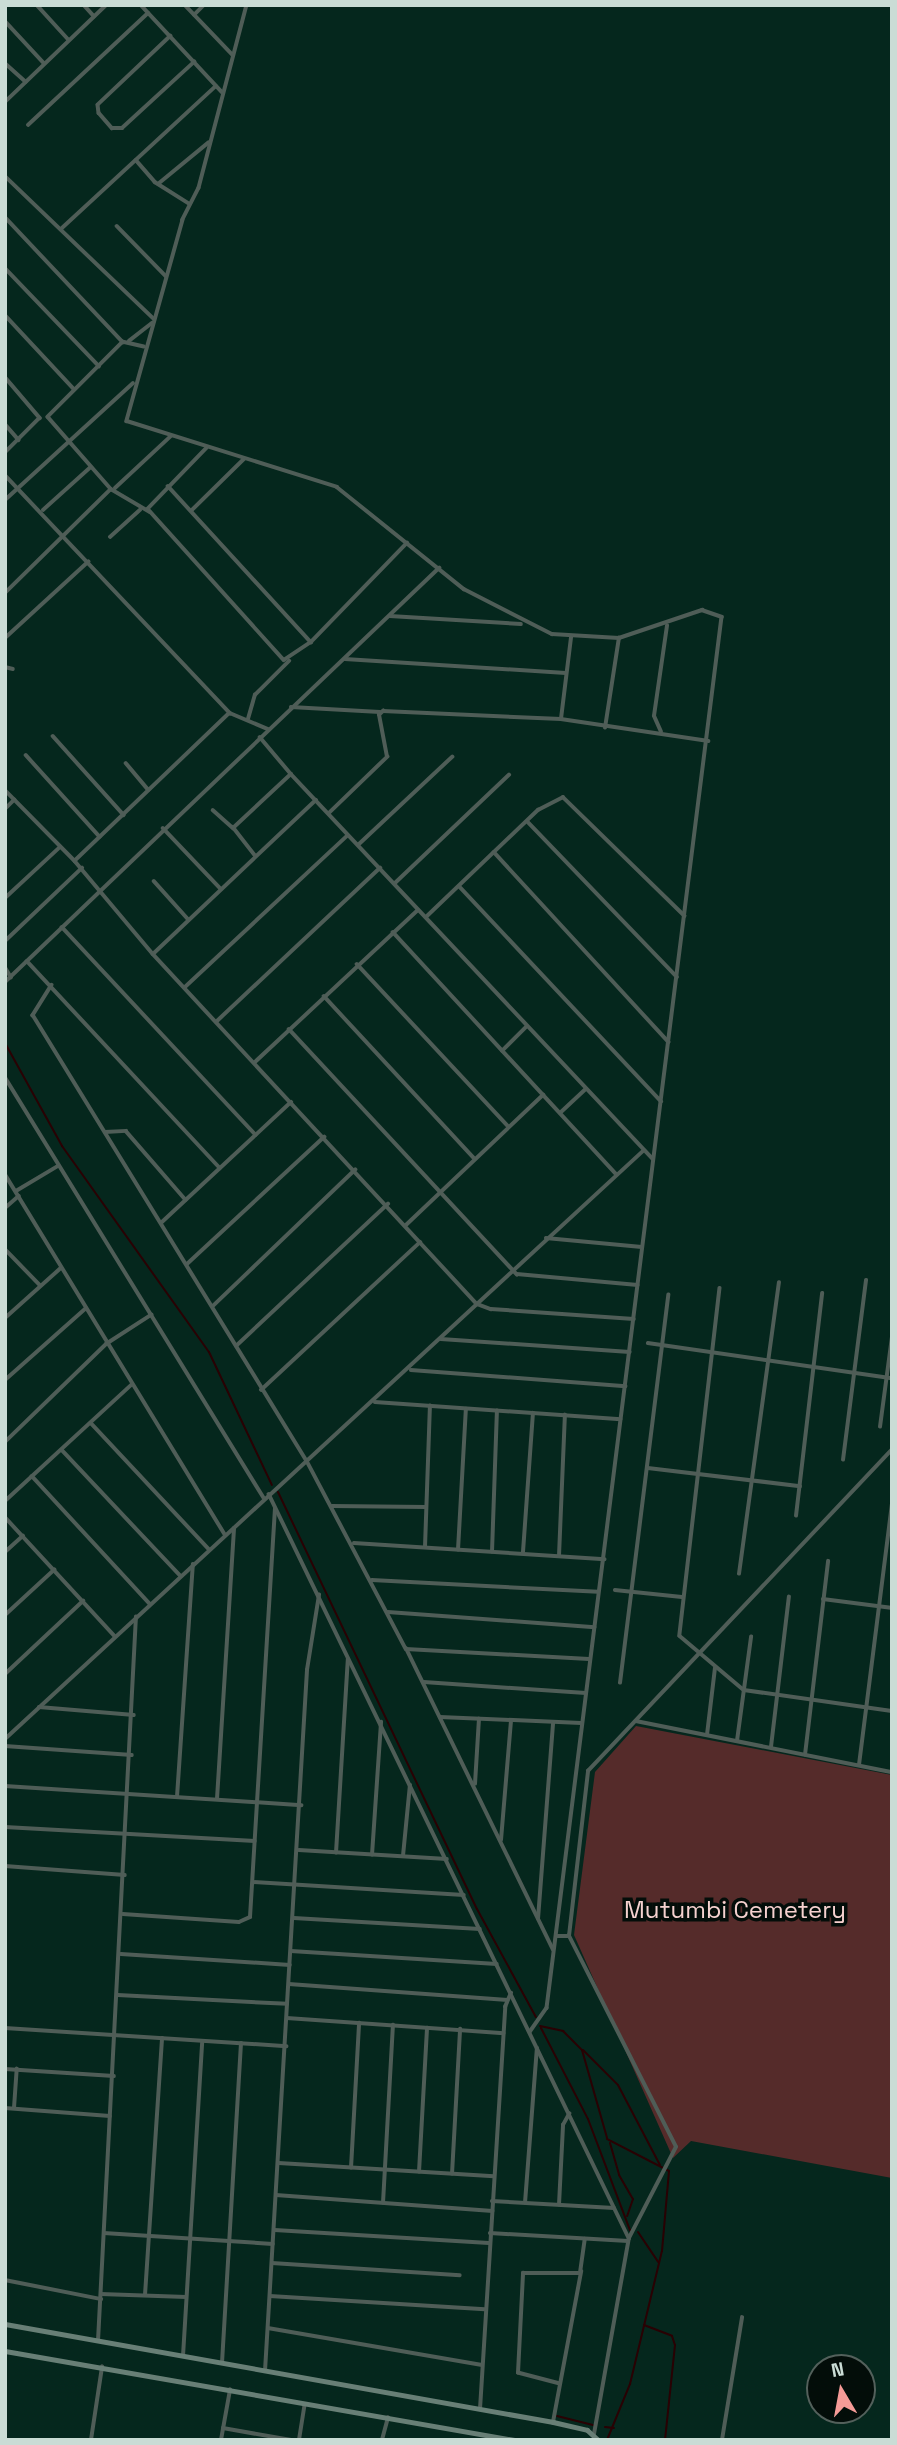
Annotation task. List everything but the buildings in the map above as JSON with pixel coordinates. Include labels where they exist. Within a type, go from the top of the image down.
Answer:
[{"type":"main road","points":[[5,2324],[553,2422],[596,2437]]},
{"type":"main road","points":[[5,2351],[514,2440]]},
{"type":"street","points":[[37,5],[69,40]]},
{"type":"street","points":[[84,5],[94,16]]},
{"type":"street","points":[[5,102],[106,5]]},
{"type":"street","points":[[141,5],[222,92]]},
{"type":"street","points":[[185,5],[233,55]]},
{"type":"street","points":[[194,15],[204,5]]},
{"type":"street","points":[[247,5],[190,204],[144,346],[127,421],[337,487],[439,568],[524,624]]},
{"type":"street","points":[[28,125],[148,13]]},
{"type":"street","points":[[5,21],[44,63]]},
{"type":"street","points":[[171,36],[98,105],[99,113],[112,128],[122,128],[194,62]]},
{"type":"street","points":[[5,62],[26,82]]},
{"type":"street","points":[[62,228],[216,86]]},
{"type":"street","points":[[158,184],[208,144]]},
{"type":"street","points":[[136,160],[158,184],[190,204]]},
{"type":"street","points":[[5,176],[62,228],[153,320]]},
{"type":"street","points":[[5,217],[126,341],[144,346]]},
{"type":"street","points":[[117,226],[166,276]]},
{"type":"street","points":[[5,268],[99,366]]},
{"type":"street","points":[[5,314],[74,389]]},
{"type":"street","points":[[150,512],[140,510],[113,489],[48,417],[74,389],[153,320]]},
{"type":"street","points":[[5,377],[39,413],[39,422],[5,453]]},
{"type":"street","points":[[5,500],[134,382]]},
{"type":"street","points":[[5,424],[19,439]]},
{"type":"street","points":[[5,593],[171,436]]},
{"type":"street","points":[[207,448],[149,505],[150,512],[281,658],[289,660]]},
{"type":"street","points":[[191,511],[244,459]]},
{"type":"street","points":[[43,510],[91,467]]},
{"type":"street","points":[[5,475],[43,510],[88,562],[230,713],[268,729]]},
{"type":"street","points":[[168,486],[311,642]]},
{"type":"street","points":[[110,537],[140,510]]},
{"type":"street","points":[[248,719],[255,695],[311,642],[407,543]]},
{"type":"street","points":[[5,638],[88,562]]},
{"type":"street","points":[[5,982],[163,828],[439,568]]},
{"type":"street","points":[[390,616],[524,624],[571,638],[619,638],[667,626],[702,610],[722,617],[547,2008],[530,2032]]},
{"type":"street","points":[[651,732],[655,724],[667,626]]},
{"type":"street","points":[[561,719],[571,638]]},
{"type":"street","points":[[605,728],[619,638]]},
{"type":"street","points":[[345,659],[566,673]]},
{"type":"street","points":[[5,667],[13,669]]},
{"type":"street","points":[[290,707],[561,719],[605,728],[708,741]]},
{"type":"street","points":[[329,813],[387,757],[380,712]]},
{"type":"street","points":[[75,861],[230,713]]},
{"type":"street","points":[[655,724],[662,734]]},
{"type":"street","points":[[53,736],[124,815]]},
{"type":"street","points":[[260,737],[291,774],[653,1159]]},
{"type":"street","points":[[26,755],[100,837]]},
{"type":"street","points":[[358,845],[452,757]]},
{"type":"street","points":[[126,763],[149,790]]},
{"type":"street","points":[[233,828],[291,774]]},
{"type":"street","points":[[395,883],[509,775]]},
{"type":"street","points":[[5,790],[82,868],[99,892],[153,954],[388,1204],[477,1304],[634,1319]]},
{"type":"street","points":[[426,918],[551,800],[570,799],[685,916]]},
{"type":"street","points":[[5,808],[15,800]]},
{"type":"street","points":[[153,954],[316,800]]},
{"type":"street","points":[[213,810],[233,828],[255,856]]},
{"type":"street","points":[[527,821],[677,977]]},
{"type":"street","points":[[163,828],[221,889]]},
{"type":"street","points":[[185,986],[348,835]]},
{"type":"street","points":[[5,898],[61,847]]},
{"type":"street","points":[[494,852],[669,1042]]},
{"type":"street","points":[[5,941],[82,868]]},
{"type":"street","points":[[216,1022],[380,868]]},
{"type":"street","points":[[154,881],[189,920]]},
{"type":"street","points":[[460,887],[661,1101]]},
{"type":"street","points":[[254,1063],[357,964],[418,910]]},
{"type":"street","points":[[62,927],[256,1135]]},
{"type":"street","points":[[393,932],[616,1174]]},
{"type":"street","points":[[27,961],[220,1168]]},
{"type":"street","points":[[357,964],[508,1126]]},
{"type":"street","points":[[5,967],[11,976]]},
{"type":"street","points":[[52,985],[33,1015],[307,1461],[353,1543],[553,1950]]},
{"type":"street","points":[[324,996],[474,1158]]},
{"type":"street","points":[[502,1051],[527,1026]]},
{"type":"street","points":[[289,1029],[513,1270],[522,1276],[638,1285]]},
{"type":"street","points":[[5,1077],[264,1498]]},
{"type":"street","points":[[560,1113],[586,1089]]},
{"type":"street","points":[[406,1225],[543,1095]]},
{"type":"street","points":[[162,1222],[292,1101]]},
{"type":"street","points":[[105,1132],[126,1131],[186,1200]]},
{"type":"street","points":[[187,1264],[325,1137]]},
{"type":"street","points":[[5,1739],[264,1498],[409,1370],[546,1238],[643,1151]]},
{"type":"street","points":[[16,1191],[58,1166]]},
{"type":"street","points":[[212,1306],[356,1170]]},
{"type":"street","points":[[5,1174],[106,1345],[225,1534]]},
{"type":"street","points":[[5,1208],[19,1196]]},
{"type":"street","points":[[235,1346],[388,1204]]},
{"type":"street","points":[[546,1238],[643,1247]]},
{"type":"street","points":[[261,1390],[420,1242]]},
{"type":"street","points":[[5,1249],[40,1285]]},
{"type":"street","points":[[6,1315],[61,1268]]},
{"type":"street","points":[[843,1460],[866,1280]]},
{"type":"street","points":[[739,1574],[766,1358],[779,1283]]},
{"type":"street","points":[[720,1288],[678,1632],[699,1654],[744,1690],[892,1711]]},
{"type":"street","points":[[796,1516],[822,1294]]},
{"type":"street","points":[[620,1683],[668,1296]]},
{"type":"street","points":[[5,1380],[86,1308]]},
{"type":"street","points":[[5,1441],[106,1345],[151,1315]]},
{"type":"street","points":[[880,1427],[889,1376],[892,1337]]},
{"type":"street","points":[[441,1339],[630,1352]]},
{"type":"street","points":[[648,1343],[855,1369],[889,1376]]},
{"type":"street","points":[[409,1370],[625,1386]]},
{"type":"street","points":[[5,1501],[131,1385]]},
{"type":"street","points":[[373,1401],[620,1419]]},
{"type":"street","points":[[425,1547],[430,1406]]},
{"type":"street","points":[[458,1550],[467,1409]]},
{"type":"street","points":[[492,1552],[497,1411]]},
{"type":"street","points":[[523,1552],[533,1413]]},
{"type":"street","points":[[559,1556],[565,1415]]},
{"type":"street","points":[[91,1423],[209,1549]]},
{"type":"street","points":[[596,2437],[629,2240],[660,2173],[676,2147],[569,1936],[588,1771],[892,1448]]},
{"type":"street","points":[[62,1450],[180,1575]]},
{"type":"street","points":[[648,1468],[800,1486]]},
{"type":"street","points":[[32,1476],[150,1604]]},
{"type":"street","points":[[269,1494],[538,2046],[629,2240]]},
{"type":"street","points":[[859,1765],[892,1503]]},
{"type":"street","points":[[332,1506],[426,1507]]},
{"type":"street","points":[[123,1914],[248,1922],[253,1882],[275,1507]]},
{"type":"street","points":[[274,1521],[280,1516]]},
{"type":"street","points":[[5,1517],[115,1636]]},
{"type":"street","points":[[217,1799],[234,1527]]},
{"type":"street","points":[[5,1552],[23,1536]]},
{"type":"street","points":[[353,1543],[604,1559]]},
{"type":"street","points":[[805,1755],[828,1561]]},
{"type":"street","points":[[177,1797],[193,1564]]},
{"type":"street","points":[[5,1615],[54,1570]]},
{"type":"street","points":[[372,1580],[598,1592]]},
{"type":"street","points":[[615,1590],[682,1597]]},
{"type":"street","points":[[265,2371],[288,1984],[299,1850],[307,1670],[319,1594]]},
{"type":"street","points":[[771,1747],[789,1597]]},
{"type":"street","points":[[822,1599],[892,1608]]},
{"type":"street","points":[[5,1674],[83,1601]]},
{"type":"street","points":[[388,1612],[594,1627]]},
{"type":"street","points":[[98,2341],[132,1755],[136,1617]]},
{"type":"street","points":[[737,1741],[751,1637]]},
{"type":"street","points":[[406,1649],[589,1659]]},
{"type":"street","points":[[336,1853],[348,1658]]},
{"type":"street","points":[[707,1735],[715,1668]]},
{"type":"street","points":[[423,1682],[586,1693]]},
{"type":"street","points":[[38,1707],[134,1715]]},
{"type":"street","points":[[440,1717],[581,1723]]},
{"type":"street","points":[[474,1786],[479,1719]]},
{"type":"street","points":[[500,1842],[512,1721]]},
{"type":"street","points":[[636,1721],[892,1772]]},
{"type":"street","points":[[372,1855],[381,1722]]},
{"type":"street","points":[[538,1921],[553,1723]]},
{"type":"street","points":[[5,1746],[132,1755]]},
{"type":"street","points":[[469,1775],[476,1767]]},
{"type":"street","points":[[403,1856],[410,1783]]},
{"type":"street","points":[[5,1786],[301,1805]]},
{"type":"street","points":[[5,1827],[255,1841]]},
{"type":"street","points":[[299,1850],[447,1859]]},
{"type":"street","points":[[5,1866],[125,1875]]},
{"type":"street","points":[[253,1882],[464,1895]]},
{"type":"street","points":[[532,1909],[540,1899]]},
{"type":"street","points":[[293,1918],[480,1929]]},
{"type":"street","points":[[556,1936],[569,1936]]},
{"type":"street","points":[[291,1951],[497,1964]]},
{"type":"street","points":[[121,1954],[290,1965]]},
{"type":"street","points":[[288,1984],[507,2000]]},
{"type":"street","points":[[480,2409],[503,2033],[507,2000],[511,1993]]},
{"type":"street","points":[[118,1995],[287,2004]]},
{"type":"street","points":[[287,2018],[503,2033]]},
{"type":"street","points":[[351,2168],[359,2022]]},
{"type":"street","points":[[383,2203],[393,2025]]},
{"type":"street","points":[[5,2028],[286,2046]]},
{"type":"street","points":[[419,2172],[427,2028]]},
{"type":"street","points":[[452,2174],[460,2029]]},
{"type":"street","points":[[145,2295],[162,2039]]},
{"type":"street","points":[[183,2356],[202,2042]]},
{"type":"street","points":[[222,2363],[241,2044]]},
{"type":"street","points":[[525,2203],[538,2046]]},
{"type":"street","points":[[5,2068],[114,2076]]},
{"type":"street","points":[[14,2108],[17,2069]]},
{"type":"street","points":[[5,2108],[110,2116]]},
{"type":"street","points":[[559,2205],[563,2125],[570,2113]]},
{"type":"street","points":[[278,2163],[494,2176]]},
{"type":"street","points":[[276,2195],[492,2211]]},
{"type":"street","points":[[492,2201],[614,2208]]},
{"type":"street","points":[[274,2230],[489,2243]]},
{"type":"street","points":[[490,2233],[629,2240]]},
{"type":"street","points":[[104,2234],[273,2244]]},
{"type":"street","points":[[553,2422],[586,2239]]},
{"type":"street","points":[[272,2263],[460,2275]]},
{"type":"street","points":[[560,2384],[518,2373],[523,2273],[580,2273]]},
{"type":"street","points":[[5,2280],[101,2296],[186,2297]]},
{"type":"street","points":[[270,2296],[485,2309]]},
{"type":"street","points":[[722,2440],[743,2318]]},
{"type":"street","points":[[268,2328],[482,2365]]},
{"type":"street","points":[[91,2440],[103,2367]]},
{"type":"street","points":[[221,2440],[230,2390]]},
{"type":"street","points":[[299,2440],[305,2403]]},
{"type":"street","points":[[382,2440],[388,2418]]},
{"type":"street","points":[[223,2428],[291,2440]]},
{"type":"green space","name":"Mutumbi Cemetery","points":[[636,1726],[892,1775],[892,2178],[691,2141],[673,2158],[574,1935],[595,1772]]},
{"type":"waterway","points":[[5,1043],[62,1146],[209,1352],[272,1485]]},
{"type":"waterway","points":[[278,1492],[477,1909],[536,2017]]},
{"type":"waterway","points":[[540,2026],[563,2031],[582,2050],[607,2138]]},
{"type":"waterway","points":[[541,2028],[588,2119],[630,2230]]},
{"type":"waterway","points":[[583,2050],[618,2085],[660,2165]]},
{"type":"waterway","points":[[607,2139],[669,2171],[662,2251],[630,2384],[607,2440]]},
{"type":"waterway","points":[[610,2143],[619,2175],[633,2199],[627,2216]]},
{"type":"waterway","points":[[638,2232],[658,2262]]},
{"type":"waterway","points":[[644,2325],[672,2336],[675,2345],[665,2440]]},
{"type":"waterway","points":[[557,2416],[593,2425]]},
{"type":"waterway","points":[[605,2427],[614,2428]]}]
